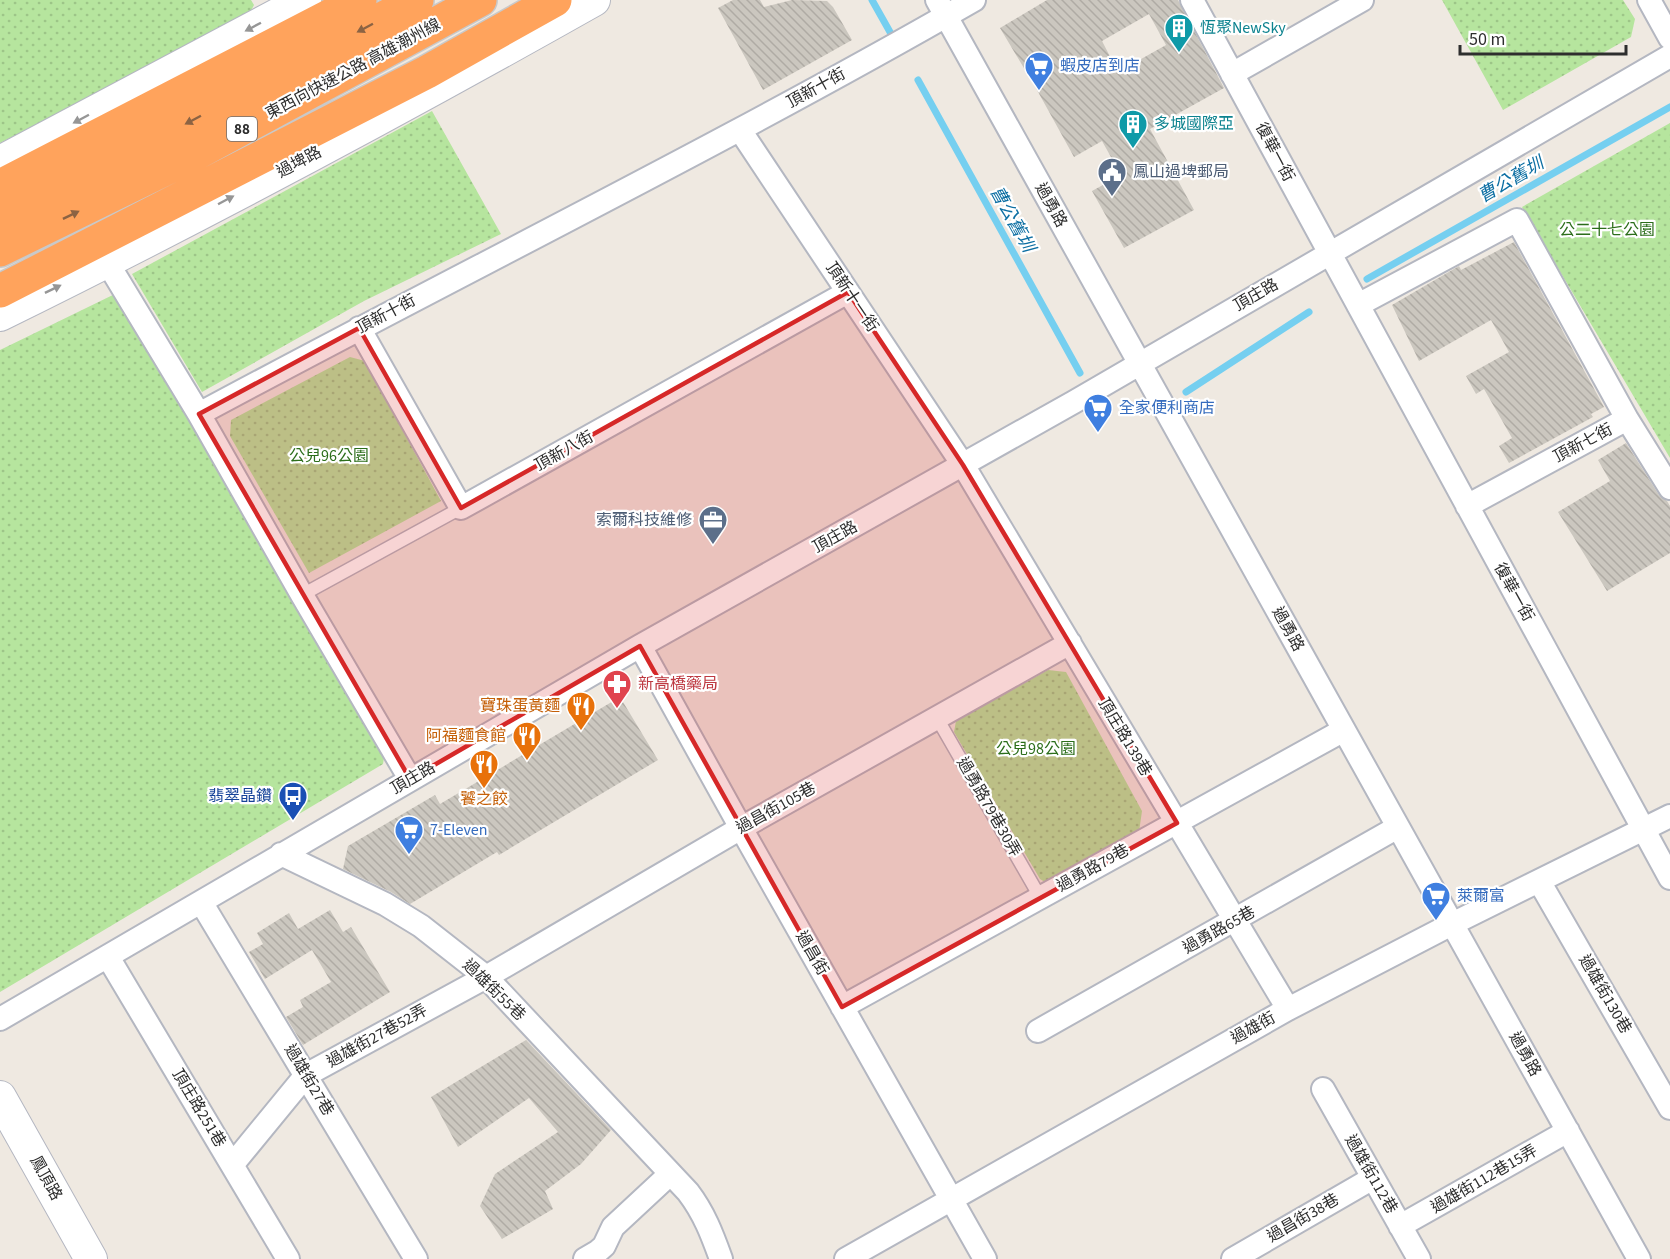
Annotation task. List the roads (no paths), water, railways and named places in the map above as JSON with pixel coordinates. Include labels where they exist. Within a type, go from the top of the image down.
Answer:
[{"type":"highway","points":[[0,186],[360,0]]},
{"type":"highway","name":"東西向快速公路 高雄潮州線","points":[[0,216],[170,133],[417,0]]},
{"type":"highway","name":"東西向快速公路 高雄潮州線","points":[[0,250],[184,160],[480,0]]},
{"type":"highway","points":[[0,291],[427,72],[555,0]]},
{"type":"main road","name":"過埤路","points":[[0,315],[107,262],[434,90],[594,0]]},
{"type":"main road","points":[[0,162],[291,3]]},
{"type":"main road","name":"鳳頂路","points":[[0,1097],[91,1259]]},
{"type":"street","name":"頂新十街","points":[[199,414],[740,130],[941,8],[974,0]]},
{"type":"street","name":"復華一街","points":[[1192,0],[1670,878]]},
{"type":"street","points":[[1232,74],[1362,0]]},
{"type":"street","points":[[1649,0],[1670,38]]},
{"type":"street","name":"過勇路","points":[[941,8],[1639,1259]]},
{"type":"street","name":"頂庄路","points":[[0,1019],[640,646],[963,465],[1670,56]]},
{"type":"street","name":"頂新十一街","points":[[740,130],[963,465]]},
{"type":"street","points":[[1358,305],[1517,220],[1627,419]]},
{"type":"street","points":[[107,262],[199,414],[410,779]]},
{"type":"street","name":"頂新八街","points":[[461,508],[848,292]]},
{"type":"street","points":[[359,328],[461,508]]},
{"type":"street","name":"頂新七街","points":[[1467,506],[1627,419],[1670,488]]},
{"type":"street","name":"頂庄路139巷","points":[[963,465],[1288,1009]]},
{"type":"street","name":"過昌街105巷","points":[[486,977],[741,828],[1070,643]]},
{"type":"street","name":"過昌街","points":[[640,646],[985,1259]]},
{"type":"street","name":"過勇路79巷","points":[[842,1007],[1344,730]]},
{"type":"street","name":"過雄街","points":[[846,1259],[1288,1009],[1452,924],[1670,816]]},
{"type":"street","name":"過勇路65巷","points":[[1038,1031],[1236,921],[1398,827]]},
{"type":"street","name":"過雄街55巷","points":[[281,854],[385,904],[421,926],[486,977],[700,1208],[721,1259]]},
{"type":"street","name":"過雄街130巷","points":[[1539,881],[1670,1108]]},
{"type":"street","name":"過雄街27巷","points":[[201,902],[416,1259]]},
{"type":"street","name":"頂庄路251巷","points":[[108,957],[288,1259]]},
{"type":"street","name":"過雄街27巷52弄","points":[[233,1164],[306,1075],[486,977]]},
{"type":"street","name":"過雄街112巷","points":[[1323,1089],[1419,1259]]},
{"type":"street","name":"過雄街112巷15弄","points":[[1400,1226],[1568,1131]]},
{"type":"street","points":[[585,1259],[604,1246],[613,1227],[670,1174]]},
{"type":"street","name":"過昌街38巷","points":[[1233,1259],[1373,1178]]},
{"type":"lane","points":[[302,595],[461,508]]},
{"type":"lane","name":"過勇路79巷30弄","points":[[937,718],[1040,897]]},
{"type":"waterway","name":"曹公舊圳","points":[[872,0],[890,32]]},
{"type":"waterway","name":"曹公舊圳","points":[[918,80],[1080,373]]},
{"type":"waterway","name":"曹公舊圳","points":[[1367,279],[1670,107]]},
{"type":"waterway","name":"曹公舊圳","points":[[1186,392],[1309,312]]},
{"type":"place","name":"恆聚NewSky","points":[[1179,54]]},
{"type":"place","name":"蝦皮店到店","points":[[1039,92]]},
{"type":"place","name":"多城國際亞","points":[[1133,150]]},
{"type":"place","name":"鳳山過埤郵局","points":[[1112,198]]},
{"type":"place","name":"全家便利商店","points":[[1098,434]]},
{"type":"place","name":"索爾科技維修","points":[[713,546]]},
{"type":"place","name":"新高橋藥局","points":[[617,710]]},
{"type":"place","name":"寶珠蛋黃麵","points":[[581,732]]},
{"type":"place","name":"阿福麵食館","points":[[527,762]]},
{"type":"place","name":"饕之餃","points":[[484,790]]},
{"type":"place","name":"翡翠晶鑽","points":[[293,822]]},
{"type":"place","name":"7-Eleven","points":[[409,856]]},
{"type":"place","name":"萊爾富","points":[[1436,922]]},
{"type":"park label","name":"公二十七公園","points":[[1607,230]]},
{"type":"park label","name":"公兒96公園","points":[[329,456]]},
{"type":"park label","name":"公兒98公園","points":[[1036,749]]}]
